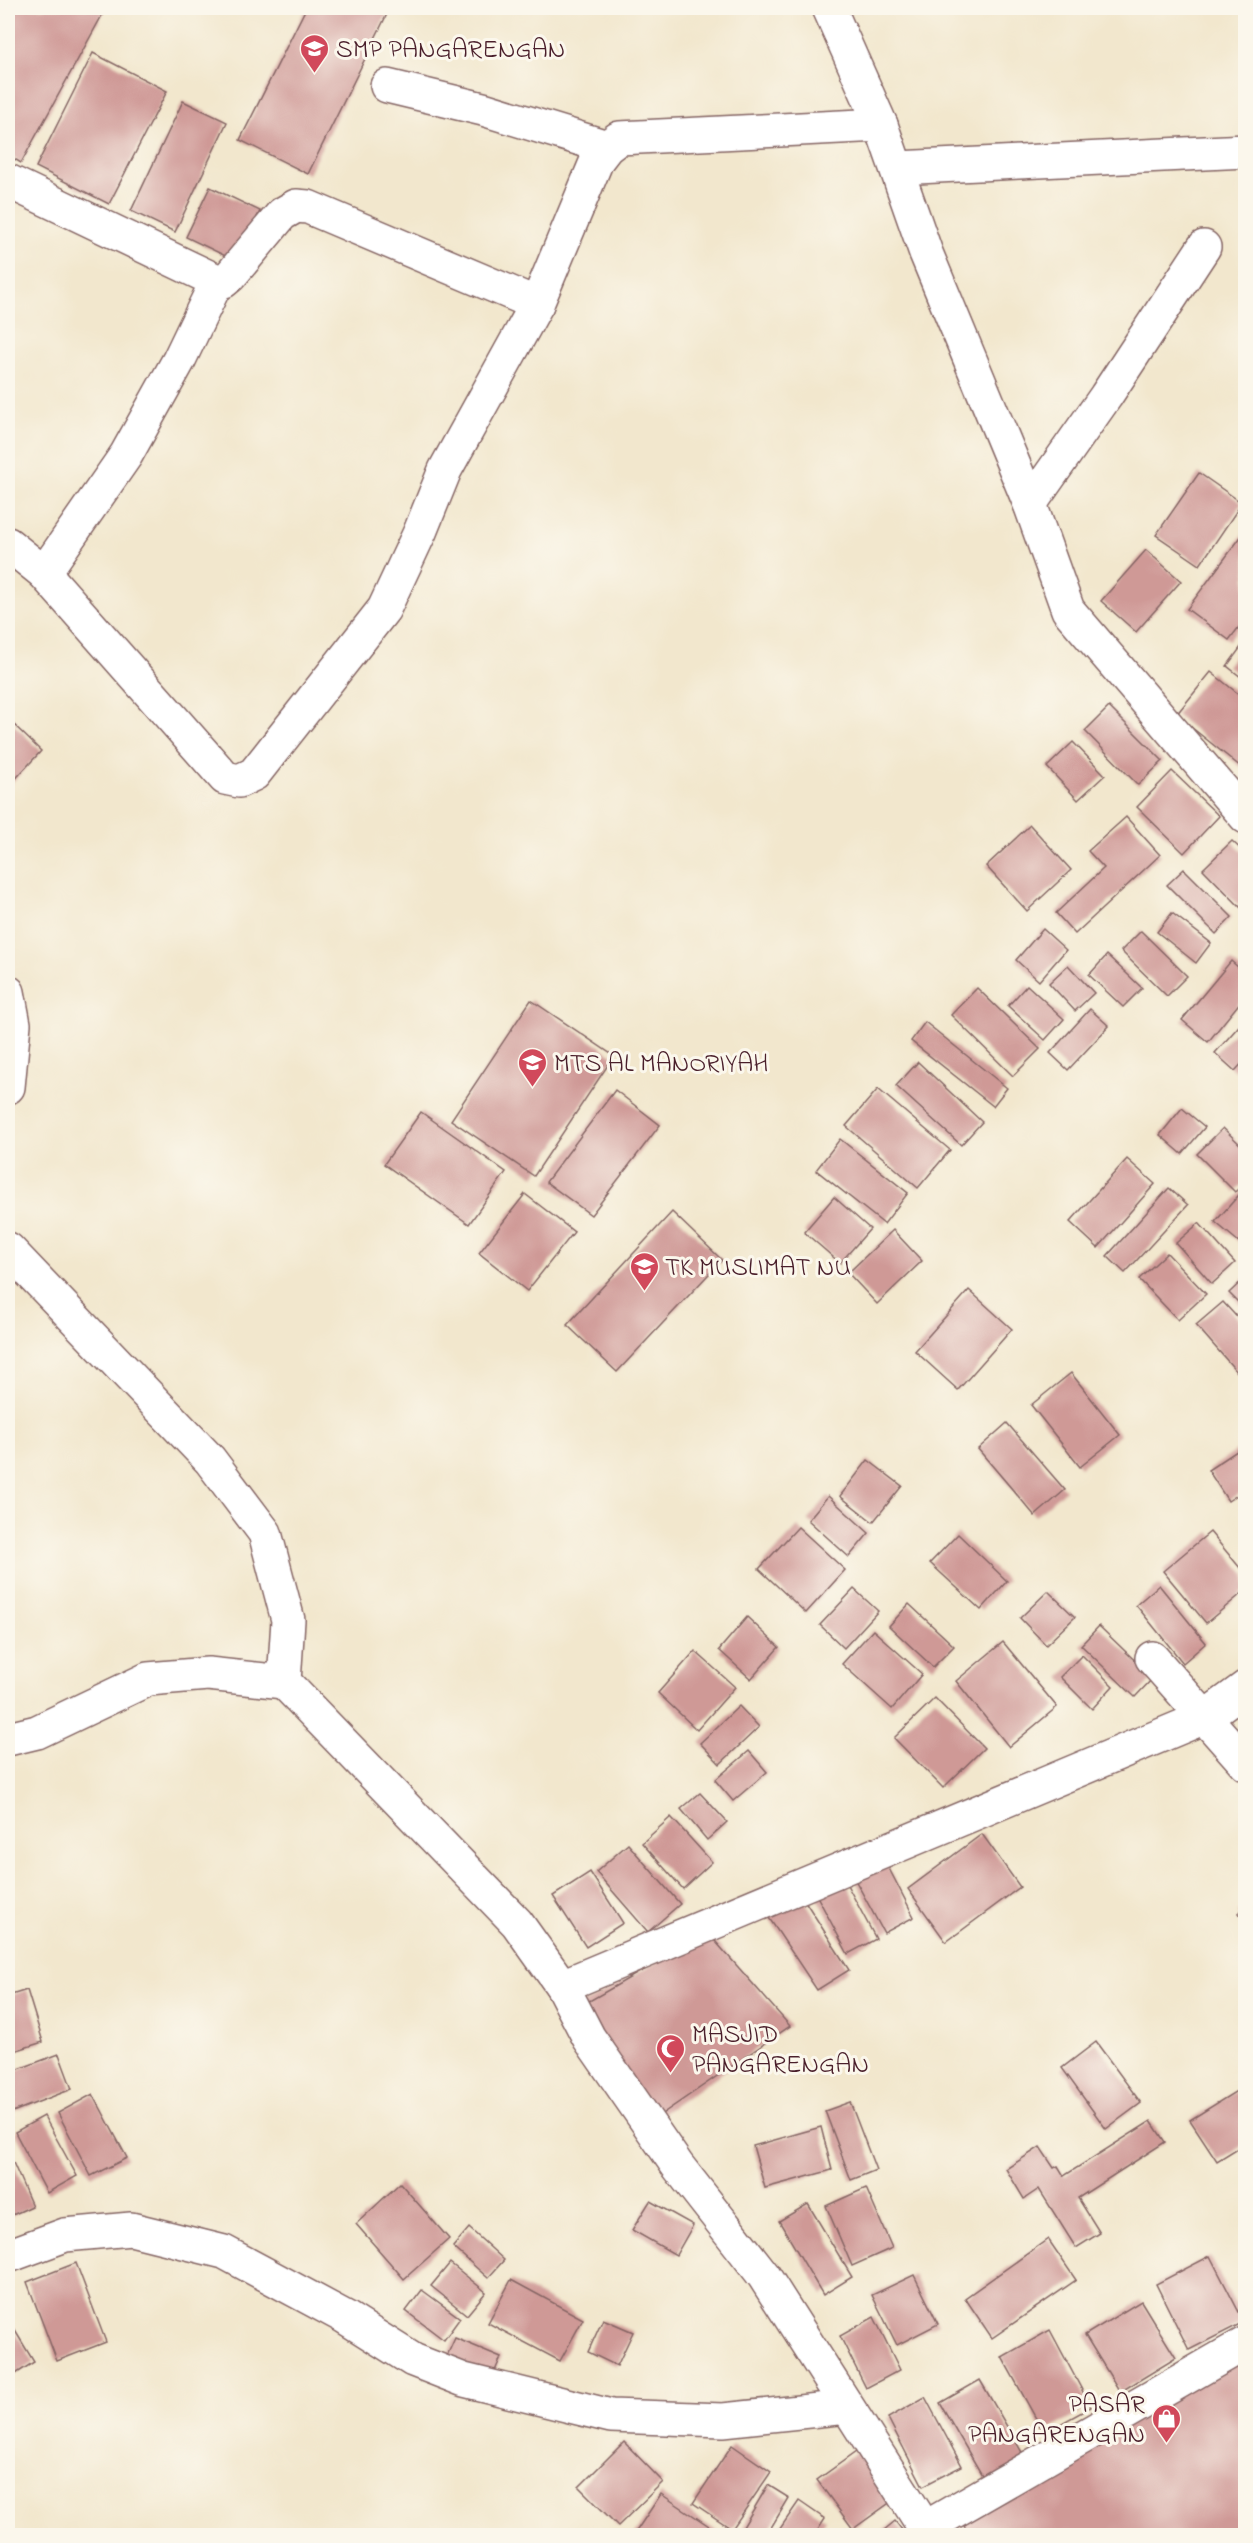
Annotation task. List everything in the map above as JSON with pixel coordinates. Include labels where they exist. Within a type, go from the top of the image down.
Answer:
[{"type":"street","points":[[829,8],[881,125],[926,253],[1030,504],[1068,610],[1245,818]]},
{"type":"street","points":[[387,86],[483,109],[608,147]]},
{"type":"street","points":[[217,281],[179,360],[126,455],[21,562],[225,778],[239,781],[254,774],[384,609],[420,532],[445,470],[537,304],[597,160],[608,147],[619,138],[881,125]]},
{"type":"street","points":[[897,168],[1245,150]]},
{"type":"street","points":[[8,181],[217,281],[224,281],[231,275],[282,214],[296,206],[308,207],[537,304]]},
{"type":"street","points":[[1030,504],[1106,396],[1204,247]]},
{"type":"street","points":[[8,992],[14,1024],[8,1088]]},
{"type":"street","points":[[8,1249],[210,1460],[265,1533],[288,1620],[284,1682]]},
{"type":"street","points":[[1152,1658],[1245,1764]]},
{"type":"street","points":[[8,1739],[37,1732],[148,1679],[208,1674],[284,1682],[517,1923],[562,1986],[589,2038],[676,2165],[764,2276],[927,2532],[1245,2343]]},
{"type":"street","points":[[562,1986],[1205,1717],[1245,1687]]},
{"type":"street","points":[[8,2256],[65,2235],[131,2229],[224,2252],[345,2317],[413,2360],[464,2380],[611,2416],[723,2420],[847,2407]]},
{"type":"building","points":[[9,8],[106,8],[21,163],[8,155]]},
{"type":"building","name":"SMP PANGARENGAN","points":[[306,8],[390,8],[308,174],[240,140]]},
{"type":"building","points":[[93,53],[167,91],[109,204],[36,167]]},
{"type":"building","points":[[183,101],[227,122],[175,232],[131,211]]},
{"type":"building","points":[[210,187],[260,211],[236,261],[186,237]]},
{"type":"building","points":[[1199,473],[1242,503],[1200,565],[1156,535]]},
{"type":"building","points":[[1246,530],[1246,618],[1229,640],[1187,609]]},
{"type":"building","points":[[1146,550],[1181,581],[1136,632],[1101,601]]},
{"type":"building","points":[[1241,647],[1246,651],[1246,681],[1227,666]]},
{"type":"building","points":[[1211,672],[1246,700],[1246,761],[1241,767],[1176,715]]},
{"type":"building","points":[[1109,707],[1163,761],[1138,785],[1085,731]]},
{"type":"building","points":[[8,719],[41,751],[8,787]]},
{"type":"building","points":[[1073,742],[1105,775],[1078,800],[1047,767]]},
{"type":"building","points":[[1172,771],[1219,816],[1184,853],[1137,807]]},
{"type":"building","points":[[1126,817],[1160,855],[1075,934],[1056,913],[1104,868],[1088,851]]},
{"type":"building","points":[[1030,825],[1071,870],[1027,911],[986,866]]},
{"type":"building","points":[[1232,841],[1246,854],[1246,908],[1243,910],[1203,869]]},
{"type":"building","points":[[1184,869],[1232,917],[1216,934],[1167,885]]},
{"type":"building","points":[[1172,913],[1211,943],[1196,963],[1157,932]]},
{"type":"building","points":[[1043,929],[1066,950],[1039,981],[1016,960]]},
{"type":"building","points":[[1141,931],[1187,976],[1167,996],[1121,951]]},
{"type":"building","points":[[1107,955],[1142,988],[1123,1007],[1089,975]]},
{"type":"building","points":[[1231,961],[1246,974],[1246,995],[1208,1042],[1182,1020]]},
{"type":"building","points":[[1068,965],[1094,993],[1075,1011],[1049,983]]},
{"type":"building","points":[[1027,985],[1064,1019],[1045,1040],[1008,1006]]},
{"type":"building","points":[[977,988],[1040,1049],[1013,1076],[951,1015]]},
{"type":"building","name":"MTS AL MANORIYAH","points":[[531,1000],[614,1056],[534,1176],[451,1120]]},
{"type":"building","points":[[1090,1009],[1109,1026],[1068,1070],[1050,1053]]},
{"type":"building","points":[[1246,1018],[1246,1059],[1235,1071],[1215,1053]]},
{"type":"building","points":[[925,1022],[1007,1088],[993,1106],[911,1041]]},
{"type":"building","points":[[918,1062],[982,1122],[961,1145],[896,1086]]},
{"type":"building","points":[[878,1089],[950,1150],[918,1188],[846,1126]]},
{"type":"building","name":"MTS AL MANORIYAH","points":[[615,1090],[660,1125],[591,1215],[546,1182]]},
{"type":"building","points":[[1182,1108],[1205,1127],[1182,1154],[1160,1135]]},
{"type":"building","points":[[421,1112],[506,1172],[469,1224],[384,1164]]},
{"type":"building","points":[[1223,1128],[1246,1150],[1246,1181],[1235,1192],[1197,1154]]},
{"type":"building","points":[[840,1139],[908,1193],[884,1224],[816,1170]]},
{"type":"building","points":[[1127,1159],[1155,1184],[1098,1248],[1070,1222]]},
{"type":"building","points":[[1246,1187],[1246,1248],[1215,1222]]},
{"type":"building","points":[[1169,1188],[1188,1205],[1125,1273],[1107,1256]]},
{"type":"building","points":[[525,1194],[574,1232],[527,1291],[479,1253]]},
{"type":"building","points":[[834,1197],[870,1229],[840,1263],[804,1232]]},
{"type":"building","name":"TK MUSLIMAT NU","points":[[672,1212],[722,1260],[617,1372],[567,1325]]},
{"type":"building","points":[[1199,1223],[1235,1263],[1212,1284],[1176,1243]]},
{"type":"building","points":[[893,1230],[922,1261],[877,1304],[848,1273]]},
{"type":"building","points":[[1167,1253],[1206,1294],[1178,1320],[1139,1279]]},
{"type":"building","points":[[1246,1277],[1246,1310],[1229,1293]]},
{"type":"building","points":[[969,1290],[1012,1329],[958,1390],[915,1351]]},
{"type":"building","points":[[1223,1302],[1246,1327],[1246,1367],[1238,1373],[1196,1325]]},
{"type":"building","points":[[1071,1373],[1120,1435],[1080,1467],[1031,1405]]},
{"type":"building","points":[[1007,1423],[1065,1490],[1035,1516],[978,1449]]},
{"type":"building","points":[[1246,1445],[1246,1489],[1228,1501],[1208,1470]]},
{"type":"building","points":[[868,1460],[902,1486],[873,1522],[840,1496]]},
{"type":"building","points":[[828,1496],[869,1533],[849,1557],[808,1520]]},
{"type":"building","points":[[798,1527],[845,1570],[806,1613],[759,1569]]},
{"type":"building","points":[[1210,1532],[1246,1575],[1246,1590],[1206,1623],[1163,1571]]},
{"type":"building","points":[[958,1534],[1007,1581],[981,1610],[930,1563]]},
{"type":"building","points":[[1159,1585],[1206,1643],[1183,1663],[1136,1605]]},
{"type":"building","points":[[854,1589],[878,1611],[844,1648],[820,1625]]},
{"type":"building","points":[[1048,1591],[1075,1617],[1046,1645],[1020,1618]]},
{"type":"building","points":[[909,1604],[954,1646],[933,1667],[889,1626]]},
{"type":"building","points":[[747,1617],[779,1647],[751,1679],[719,1650]]},
{"type":"building","points":[[1099,1626],[1153,1678],[1135,1697],[1081,1645]]},
{"type":"building","points":[[873,1630],[922,1674],[892,1709],[842,1664]]},
{"type":"building","points":[[1003,1642],[1057,1707],[1009,1747],[956,1681]]},
{"type":"building","points":[[695,1651],[735,1687],[697,1730],[658,1693]]},
{"type":"building","points":[[1082,1655],[1113,1686],[1092,1709],[1060,1677]]},
{"type":"building","points":[[935,1698],[984,1748],[943,1788],[894,1738]]},
{"type":"building","points":[[739,1706],[759,1727],[720,1764],[700,1743]]},
{"type":"building","points":[[749,1751],[767,1772],[733,1801],[715,1780]]},
{"type":"building","points":[[700,1793],[727,1822],[707,1840],[681,1809]]},
{"type":"building","points":[[671,1817],[712,1862],[683,1889],[642,1843]]},
{"type":"building","points":[[982,1834],[1020,1887],[946,1942],[908,1889]]},
{"type":"building","points":[[628,1844],[680,1904],[648,1932],[596,1872]]},
{"type":"building","points":[[883,1857],[914,1917],[884,1933],[852,1874]]},
{"type":"building","points":[[590,1872],[623,1923],[586,1947],[553,1896]]},
{"type":"building","points":[[845,1881],[876,1939],[848,1954],[817,1896]]},
{"type":"building","points":[[798,1890],[849,1970],[817,1990],[765,1912]]},
{"type":"building","points":[[1246,1907],[1246,1923],[1238,1913]]},
{"type":"building","name":"MASJID PANGARENGAN","points":[[708,1933],[790,2026],[653,2120],[577,2008]]},
{"type":"building","points":[[27,1990],[43,2042],[8,2053],[8,1996]]},
{"type":"building","points":[[1096,2042],[1141,2103],[1106,2129],[1062,2068]]},
{"type":"building","points":[[59,2054],[72,2089],[10,2113],[8,2073]]},
{"type":"building","points":[[1246,2085],[1246,2143],[1217,2161],[1190,2120]]},
{"type":"building","points":[[93,2094],[127,2158],[91,2176],[58,2113]]},
{"type":"building","points":[[850,2102],[876,2170],[851,2180],[825,2111]]},
{"type":"building","points":[[44,2116],[77,2176],[47,2193],[15,2132]]},
{"type":"building","points":[[1151,2121],[1165,2142],[1078,2198],[1100,2233],[1076,2248],[1039,2189],[1024,2199],[1006,2169],[1040,2147],[1054,2168],[1058,2166],[1064,2176]]},
{"type":"building","points":[[821,2127],[832,2170],[765,2188],[753,2146]]},
{"type":"building","points":[[8,2151],[32,2206],[8,2217]]},
{"type":"building","points":[[400,2183],[449,2239],[404,2279],[356,2224]]},
{"type":"building","points":[[866,2188],[892,2248],[852,2266],[826,2206]]},
{"type":"building","points":[[650,2201],[693,2225],[676,2255],[632,2230]]},
{"type":"building","points":[[808,2204],[852,2277],[823,2295],[779,2221]]},
{"type":"building","points":[[469,2228],[504,2260],[488,2278],[453,2247]]},
{"type":"building","points":[[1048,2239],[1076,2280],[992,2338],[965,2298]]},
{"type":"building","points":[[1210,2256],[1244,2322],[1189,2350],[1156,2284]]},
{"type":"building","points":[[76,2263],[106,2342],[57,2361],[27,2282]]},
{"type":"building","points":[[450,2263],[486,2292],[467,2315],[431,2286]]},
{"type":"building","points":[[914,2275],[938,2324],[897,2345],[872,2295]]},
{"type":"building","points":[[511,2280],[583,2319],[560,2361],[488,2323]]},
{"type":"building","points":[[422,2290],[460,2318],[444,2340],[406,2311]]},
{"type":"building","points":[[1141,2301],[1176,2358],[1120,2392],[1085,2335]]},
{"type":"building","points":[[874,2317],[900,2370],[866,2388],[840,2336]]},
{"type":"building","points":[[8,2319],[34,2362],[8,2379]]},
{"type":"building","points":[[603,2319],[633,2332],[617,2366],[588,2352]]},
{"type":"building","points":[[1050,2330],[1091,2407],[1044,2433],[1002,2357]]},
{"type":"building","points":[[455,2338],[501,2357],[492,2378],[446,2358]]},
{"type":"building","name":"PASAR PANGARENGAN","points":[[1237,2358],[1246,2371],[1246,2536],[970,2536],[959,2517]]},
{"type":"building","points":[[980,2380],[1027,2461],[987,2484],[940,2403]]},
{"type":"building","points":[[925,2397],[962,2466],[923,2486],[888,2418]]},
{"type":"building","points":[[624,2442],[663,2482],[618,2526],[579,2487]]},
{"type":"building","points":[[732,2445],[771,2472],[732,2529],[693,2503]]},
{"type":"building","points":[[863,2447],[899,2496],[853,2529],[817,2480]]},
{"type":"building","points":[[768,2485],[789,2498],[766,2536],[757,2536],[743,2527]]},
{"type":"building","points":[[661,2494],[724,2536],[633,2536]]},
{"type":"building","points":[[799,2501],[825,2519],[814,2536],[775,2536]]},
{"type":"building","points":[[895,2521],[907,2536],[877,2536]]},
{"type":"place","name":"SMP PANGARENGAN","points":[[315,74]]},
{"type":"place","name":"MTS AL MANORIYAH","points":[[533,1088]]},
{"type":"place","name":"TK MUSLIMAT NU","points":[[644,1292]]},
{"type":"place","name":"MASJID PANGARENGAN","points":[[671,2074]]},
{"type":"place","name":"PASAR PANGARENGAN","points":[[1166,2444]]}]
